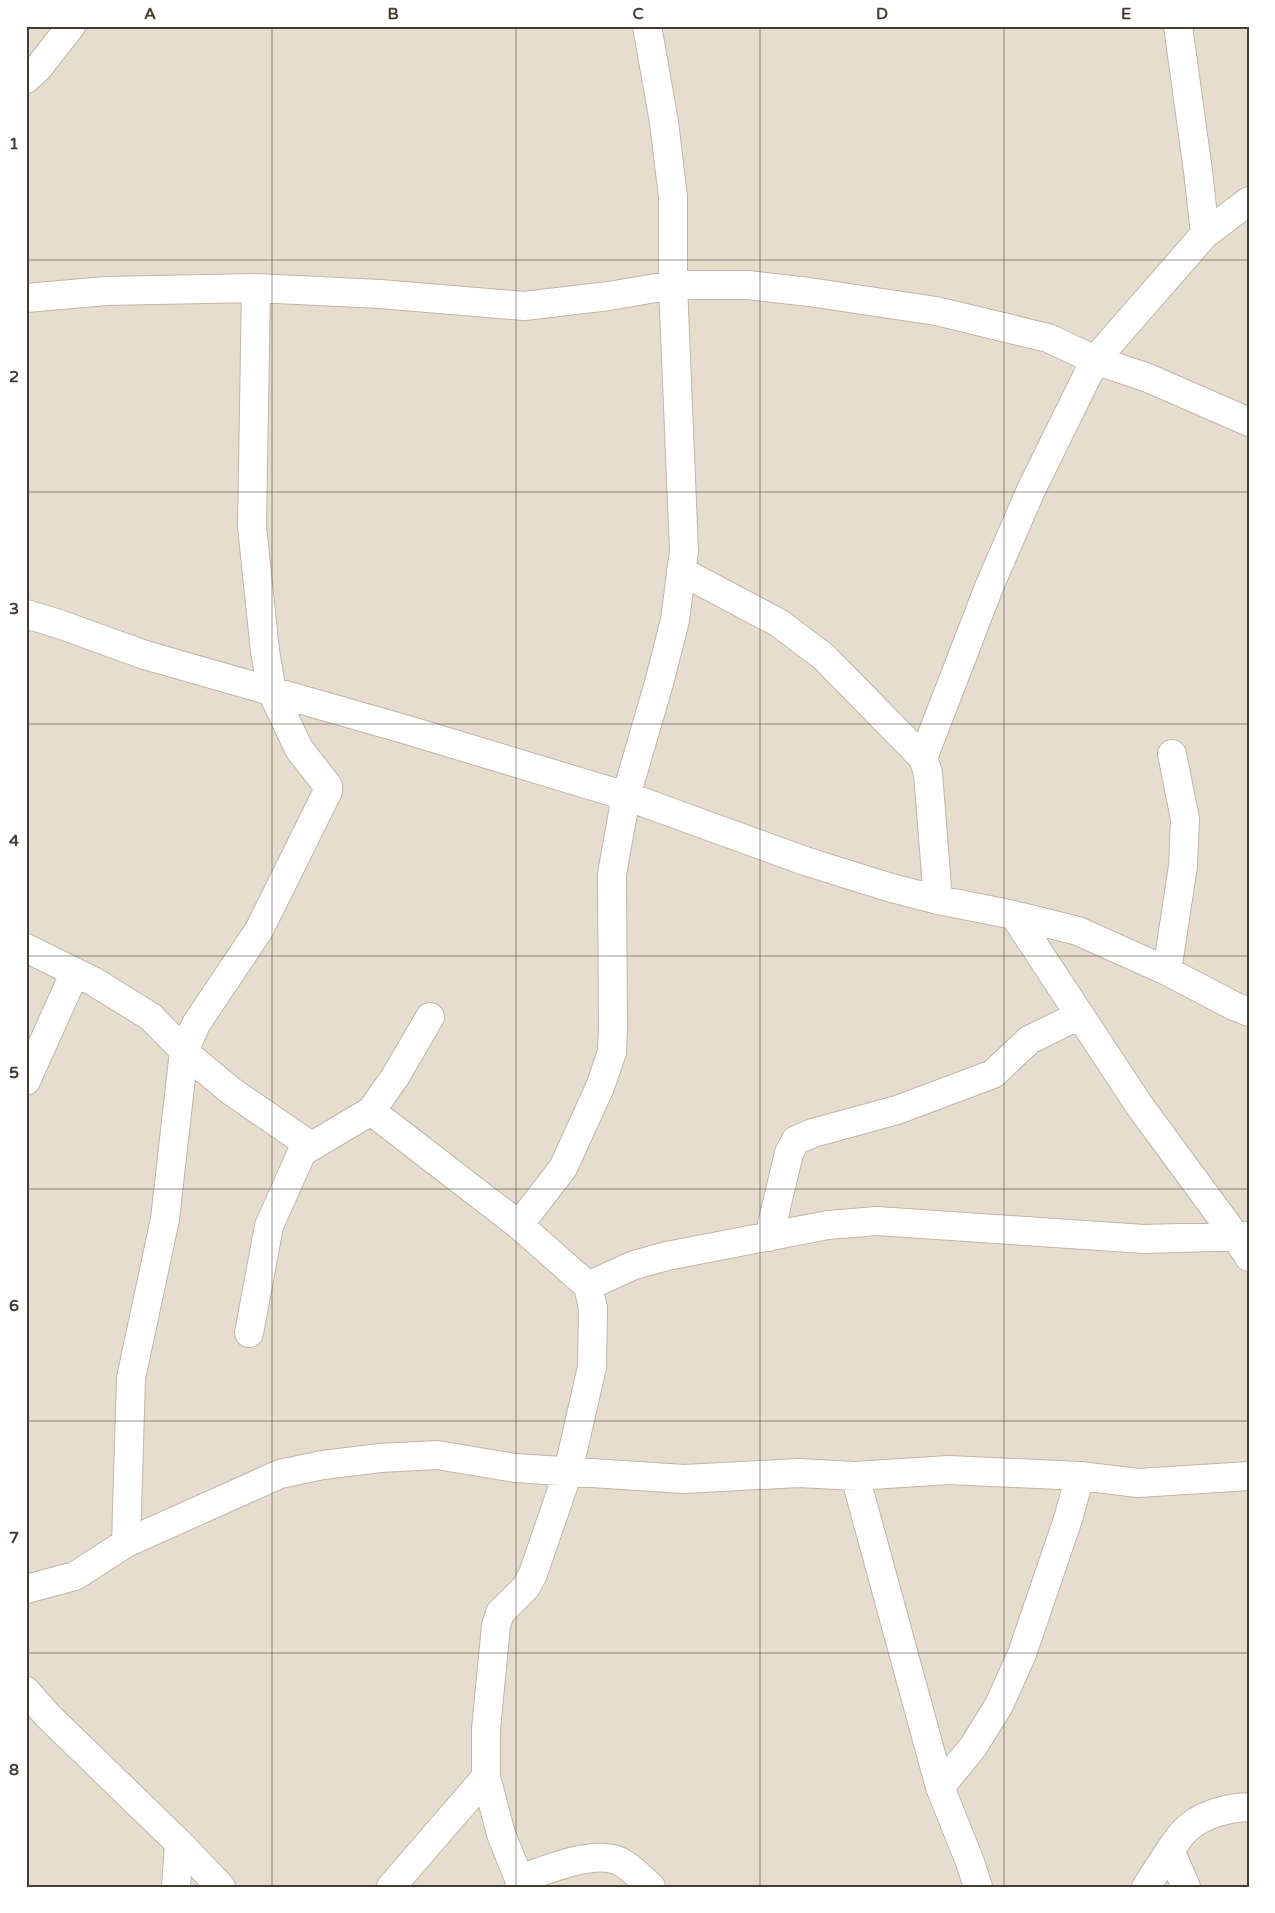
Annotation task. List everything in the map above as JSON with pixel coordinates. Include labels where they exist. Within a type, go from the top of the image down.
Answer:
[{"type":"street","points":[[26,79],[39,67],[72,26]]},
{"type":"street","points":[[519,1225],[563,1168],[600,1087],[612,1052],[612,874],[626,796],[660,683],[673,629],[684,551],[673,285],[673,197],[664,122],[647,26]]},
{"type":"street","points":[[1178,26],[1205,234]]},
{"type":"street","points":[[923,758],[989,588],[1031,490],[1095,360],[1205,234],[1249,201]]},
{"type":"street","points":[[26,298],[106,292],[256,288],[380,294],[524,306],[610,296],[673,285],[748,285],[936,311],[1048,338],[1095,360],[1148,378],[1249,422]]},
{"type":"street","points":[[126,1544],[131,1378],[165,1220],[184,1051],[196,1024],[259,930],[328,791],[328,786],[299,749],[272,692],[265,650],[252,527],[256,288]]},
{"type":"street","points":[[681,571],[780,622],[824,657],[923,758],[928,773],[938,900]]},
{"type":"street","points":[[26,614],[145,655],[432,737],[626,796],[806,861],[938,900],[1014,915],[1078,931],[1168,971],[1249,1012]]},
{"type":"street","points":[[1168,971],[1183,866],[1185,819],[1172,754]]},
{"type":"street","points":[[1014,915],[1139,1105],[1245,1243]]},
{"type":"street","points":[[26,948],[94,980],[151,1017],[184,1051],[231,1092],[311,1146]]},
{"type":"street","points":[[26,1081],[75,972]]},
{"type":"street","points":[[770,1236],[789,1153],[796,1140],[813,1133],[897,1110],[993,1074],[1029,1040],[1080,1015]]},
{"type":"street","points":[[249,1333],[269,1226],[302,1152],[371,1111],[395,1077],[430,1017]]},
{"type":"street","points":[[371,1111],[519,1225],[588,1286],[593,1308],[592,1367],[568,1472],[533,1574],[526,1587],[500,1613],[496,1626],[486,1729],[486,1777],[501,1834],[519,1883],[564,1865],[602,1856],[622,1862],[651,1887]]},
{"type":"street","points":[[588,1286],[634,1265],[667,1256],[828,1225],[877,1221],[1245,1243]]},
{"type":"street","points":[[26,1590],[74,1576],[126,1544],[280,1474],[323,1464],[380,1458],[437,1455],[515,1468],[684,1479],[798,1473],[855,1476],[949,1470],[1080,1476],[1138,1483],[1249,1476]]},
{"type":"street","points":[[855,1476],[940,1787],[978,1887]]},
{"type":"street","points":[[940,1787],[973,1747],[999,1706],[1022,1654],[1068,1519],[1080,1476]]},
{"type":"street","points":[[26,1690],[48,1716],[179,1843],[221,1887]]},
{"type":"street","points":[[391,1887],[486,1777]]},
{"type":"street","points":[[1146,1887],[1170,1850],[1189,1827],[1209,1815],[1235,1808],[1249,1807]]},
{"type":"street","points":[[176,1887],[179,1843]]},
{"type":"street","points":[[1170,1850],[1186,1887]]},
{"type":"shaded area","points":[[26,26],[1249,26],[1249,1887],[26,1887]]}]
